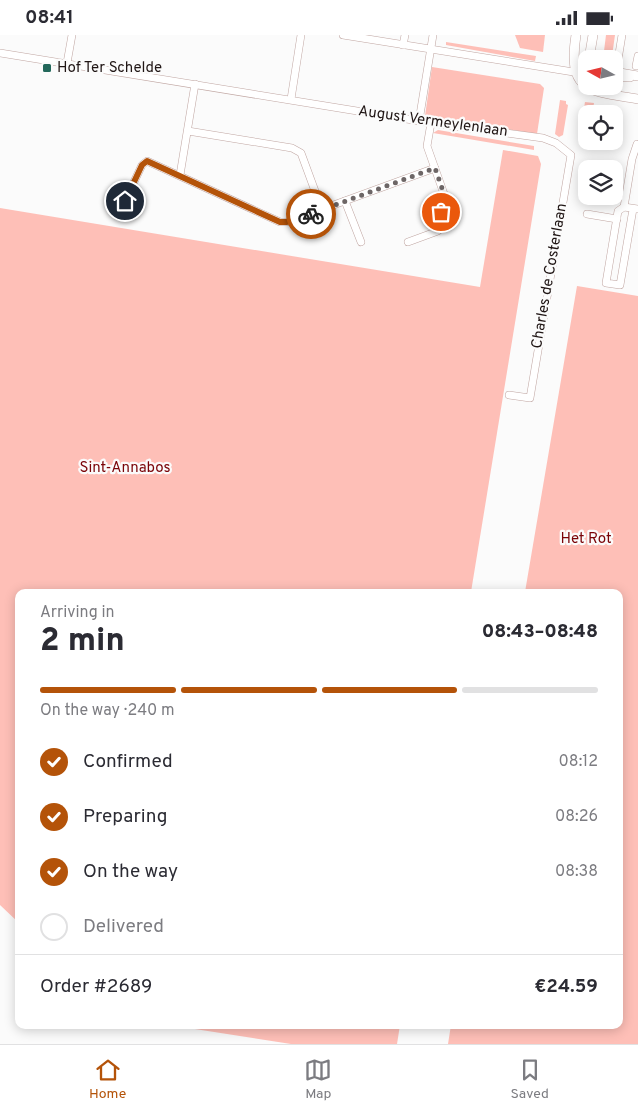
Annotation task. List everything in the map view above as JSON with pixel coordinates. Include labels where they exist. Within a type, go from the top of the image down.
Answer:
[{"type":"main road","points":[[576,35],[574,51],[578,62]]},
{"type":"main road","points":[[590,50],[593,35]]},
{"type":"main road","points":[[623,74],[637,71]]},
{"type":"main road","points":[[616,95],[638,99]]},
{"type":"street","points":[[68,63],[72,35]]},
{"type":"street","points":[[291,99],[301,35]]},
{"type":"street","points":[[343,35],[578,71]]},
{"type":"street","points":[[403,45],[405,35]]},
{"type":"street","points":[[419,121],[433,35]]},
{"type":"street","points":[[619,50],[622,35]]},
{"type":"street","name":"August Vermeylenlaan","points":[[0,53],[195,83],[431,123],[543,138],[556,143],[571,155]]},
{"type":"street","points":[[637,71],[638,56]]},
{"type":"street","points":[[623,76],[638,79]]},
{"type":"street","points":[[180,175],[195,83]]},
{"type":"street","points":[[408,242],[438,231],[444,194],[427,146],[431,123]]},
{"type":"street","points":[[188,131],[292,148],[301,153],[322,209]]},
{"type":"street","points":[[624,207],[632,159],[637,144]]},
{"type":"street","name":"Charles de Costerlaan","points":[[509,395],[530,398],[571,155]]},
{"type":"street","points":[[135,205],[125,201],[144,163],[150,161],[280,222],[287,222],[435,168]]},
{"type":"street","points":[[345,201],[361,241]]},
{"type":"street","points":[[624,207],[635,209],[620,285],[606,283],[618,211],[624,207]]},
{"type":"street","points":[[587,214],[617,219]]},
{"type":"green space","points":[[515,35],[545,35],[543,52],[520,48]]},
{"type":"green space","points":[[606,35],[615,35],[613,50],[604,50]]},
{"type":"green space","points":[[446,42],[536,56],[535,61],[446,45]]},
{"type":"green space","points":[[432,67],[540,84],[544,88],[537,134],[425,116]]},
{"type":"green space","points":[[560,100],[566,101],[568,105],[563,135],[559,137],[555,134]]},
{"type":"green space","points":[[585,102],[594,103],[594,105],[584,105]]},
{"type":"green space","points":[[438,130],[534,146],[534,150],[433,133]]},
{"type":"green space","name":"Sint-Annabos","points":[[503,150],[538,156],[541,164],[471,589],[15,589],[15,919],[0,905],[0,208],[480,287]]},
{"type":"green space","name":"Het Rot","points":[[577,286],[638,296],[638,1044],[448,1044],[450,1029],[623,1029],[623,589],[526,589]]},
{"type":"green space","points":[[195,1029],[399,1029],[397,1044],[291,1044]]},
{"type":"way so far","points":[[311,214],[435,168],[444,194],[441,212]]},
{"type":"place","name":"Hof Ter Schelde","points":[[47,68]]},
{"type":"route","points":[[125,201],[142,165],[150,161],[280,222],[287,222],[311,214]]}]
